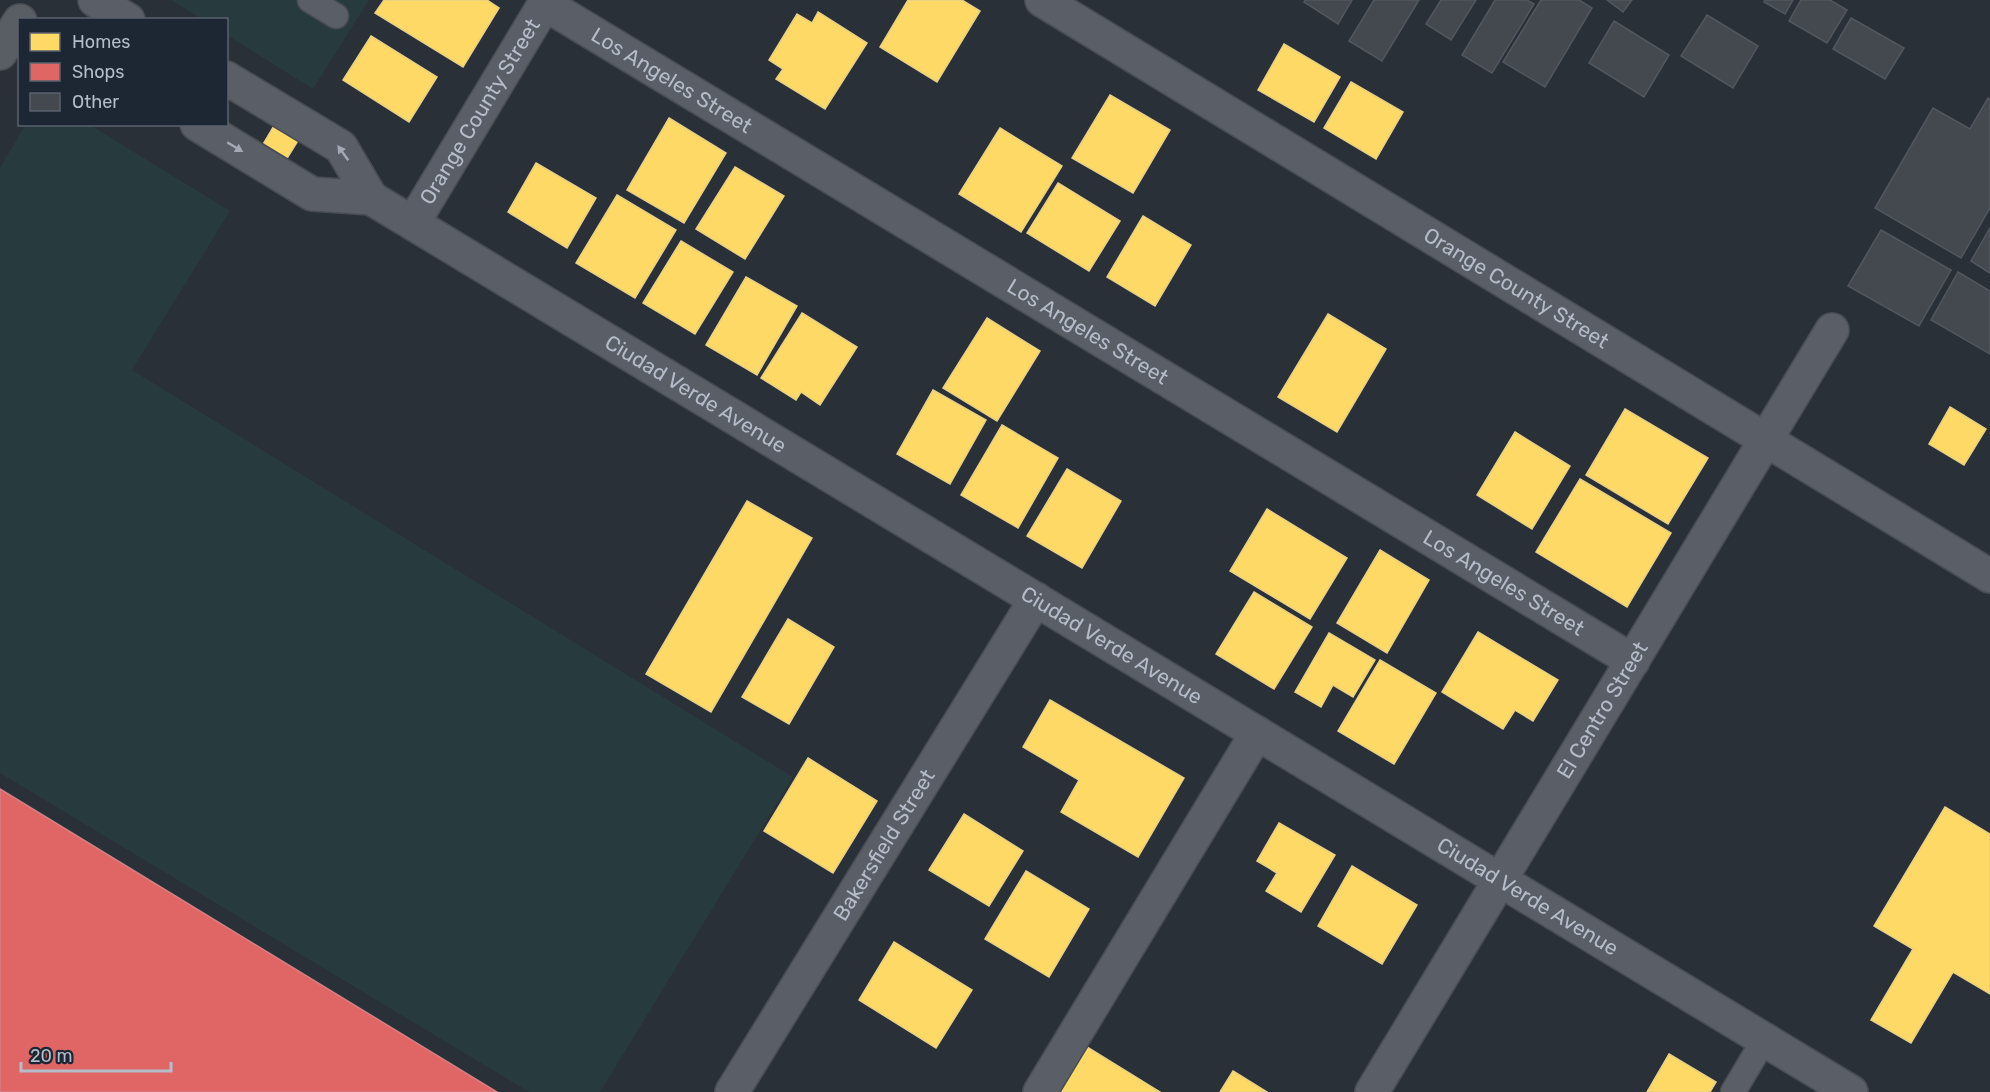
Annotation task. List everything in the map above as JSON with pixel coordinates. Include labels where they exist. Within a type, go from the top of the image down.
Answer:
[{"type":"main road","points":[[0,53],[18,24]]},
{"type":"street","points":[[95,0],[125,18]]},
{"type":"street","name":"Orange County Street","points":[[1042,0],[1990,576]]},
{"type":"street","name":"Orange County Street","points":[[412,223],[546,2]]},
{"type":"street","name":"Los Angeles Street","points":[[546,2],[1633,661]]},
{"type":"street","name":"Ciudad Verde Avenue","points":[[228,79],[340,147],[371,198],[1851,1092]]},
{"type":"street","name":"Ciudad Verde Avenue","points":[[200,126],[312,194],[371,198]]},
{"type":"street","name":"El Centro Street","points":[[1372,1092],[1832,330]]},
{"type":"street","name":"Bakersfield Street","points":[[732,1092],[1035,599]]},
{"type":"street","points":[[1040,1092],[1257,733]]},
{"type":"lane","points":[[310,0],[336,16]]},
{"type":"lane","points":[[1732,1092],[1764,1040]]},
{"type":"green space","points":[[171,0],[369,0],[313,89],[228,36],[228,18],[200,18]]},
{"type":"green space","points":[[24,126],[92,126],[230,211],[132,370],[793,777],[600,1092],[529,1092],[0,773],[0,168]]},
{"type":"building: Homes","points":[[384,0],[487,0],[499,8],[463,67],[375,13]]},
{"type":"building: Homes","points":[[908,0],[962,0],[980,11],[937,82],[880,47]]},
{"type":"building: Homes","points":[[818,12],[867,43],[825,109],[776,79],[783,69],[769,60],[797,14],[812,23]]},
{"type":"building: Homes","points":[[371,36],[437,77],[409,122],[343,80]]},
{"type":"building: Homes","points":[[1284,44],[1340,77],[1314,122],[1258,90]]},
{"type":"building: Homes","points":[[1351,82],[1403,112],[1376,159],[1324,128]]},
{"type":"building: Homes","points":[[1110,95],[1170,130],[1133,193],[1072,158]]},
{"type":"building: Homes","points":[[669,118],[726,153],[684,223],[627,190]]},
{"type":"building: Homes","points":[[275,124],[299,139],[286,160],[262,146]]},
{"type":"building: Homes","points":[[1000,128],[1062,166],[1021,232],[959,194]]},
{"type":"building: Homes","points":[[536,163],[596,198],[567,248],[508,212]]},
{"type":"building: Homes","points":[[735,167],[784,196],[745,259],[696,229]]},
{"type":"building: Homes","points":[[1058,183],[1120,221],[1089,271],[1027,233]]},
{"type":"building: Homes","points":[[617,195],[676,230],[635,298],[576,263]]},
{"type":"building: Homes","points":[[1143,216],[1191,245],[1155,306],[1107,277]]},
{"type":"building: Homes","points":[[681,241],[733,272],[695,334],[643,303]]},
{"type":"building: Homes","points":[[746,277],[797,306],[757,375],[706,345]]},
{"type":"building: Homes","points":[[802,313],[857,347],[820,405],[801,392],[796,400],[761,378]]},
{"type":"building: Homes","points":[[1328,314],[1386,349],[1337,432],[1278,397]]},
{"type":"building: Homes","points":[[987,318],[1040,351],[997,421],[943,388]]},
{"type":"building: Homes","points":[[933,390],[986,420],[950,484],[897,454]]},
{"type":"building: Homes","points":[[1950,407],[1986,429],[1964,465],[1929,444]]},
{"type":"building: Homes","points":[[1625,409],[1708,458],[1668,524],[1586,475]]},
{"type":"building: Homes","points":[[1002,425],[1058,458],[1018,528],[961,495]]},
{"type":"building: Homes","points":[[1515,432],[1570,466],[1532,529],[1477,495]]},
{"type":"building: Homes","points":[[1067,469],[1121,501],[1082,568],[1027,536]]},
{"type":"building: Homes","points":[[1580,479],[1671,533],[1627,607],[1536,552]]},
{"type":"building: Homes","points":[[747,501],[812,538],[711,712],[646,674]]},
{"type":"building: Homes","points":[[1267,509],[1347,558],[1310,619],[1230,571]]},
{"type":"building: Homes","points":[[1380,550],[1429,580],[1387,653],[1337,623]]},
{"type":"building: Homes","points":[[1254,592],[1312,627],[1274,689],[1216,654]]},
{"type":"building: Homes","points":[[788,619],[834,647],[789,724],[742,697]]},
{"type":"building: Homes","points":[[1478,632],[1558,680],[1533,721],[1515,710],[1503,729],[1442,692]]},
{"type":"building: Homes","points":[[1329,633],[1375,660],[1353,697],[1333,685],[1321,707],[1295,692]]},
{"type":"building: Homes","points":[[1380,660],[1436,693],[1394,764],[1338,731]]},
{"type":"building: Homes","points":[[1050,700],[1184,778],[1138,857],[1061,812],[1079,780],[1023,747]]},
{"type":"building: Homes","points":[[808,758],[877,801],[833,873],[764,831]]},
{"type":"building: Homes","points":[[1945,807],[1990,834],[1990,994],[1953,972],[1911,1043],[1871,1020],[1913,949],[1874,926]]},
{"type":"building: Homes","points":[[964,814],[1023,851],[989,906],[929,870]]},
{"type":"building: Homes","points":[[1279,823],[1335,855],[1301,912],[1266,891],[1277,873],[1257,861]]},
{"type":"building: Homes","points":[[1352,866],[1417,905],[1382,964],[1318,926]]},
{"type":"building: Homes","points":[[1026,871],[1089,909],[1049,977],[985,939]]},
{"type":"building: Homes","points":[[894,942],[972,990],[936,1048],[859,1000]]},
{"type":"building: Homes","points":[[1087,1047],[1160,1092],[1060,1092]]},
{"type":"building: Homes","points":[[1669,1054],[1716,1082],[1710,1092],[1647,1092]]},
{"type":"building: Homes","points":[[1233,1071],[1267,1092],[1220,1092]]},
{"type":"building: Shops","points":[[0,789],[497,1092],[0,1092]]},
{"type":"building: Other","points":[[1305,0],[1352,0],[1338,24],[1304,2]]},
{"type":"building: Other","points":[[1374,0],[1419,0],[1382,61],[1349,41]]},
{"type":"building: Other","points":[[1441,0],[1476,0],[1451,40],[1426,24]]},
{"type":"building: Other","points":[[1495,0],[1527,0],[1534,4],[1492,73],[1462,55]]},
{"type":"building: Other","points":[[1541,0],[1579,0],[1592,8],[1545,87],[1503,62]]},
{"type":"building: Other","points":[[1607,0],[1632,0],[1623,12]]},
{"type":"building: Other","points":[[1765,0],[1793,0],[1785,14],[1764,2]]},
{"type":"building: Other","points":[[1801,0],[1830,0],[1847,10],[1827,43],[1789,21]]},
{"type":"building: Other","points":[[1707,15],[1758,46],[1733,88],[1681,56]]},
{"type":"building: Other","points":[[1851,18],[1904,48],[1885,79],[1833,49]]},
{"type":"building: Other","points":[[1614,21],[1669,55],[1644,97],[1589,63]]},
{"type":"building: Other","points":[[1988,98],[1990,100],[1990,208],[1961,258],[1875,208],[1933,108],[1970,129]]},
{"type":"building: Other","points":[[1990,228],[1990,273],[1971,261]]},
{"type":"building: Other","points":[[1881,230],[1951,270],[1919,326],[1848,286]]},
{"type":"building: Other","points":[[1958,272],[1990,291],[1990,354],[1931,320]]}]
